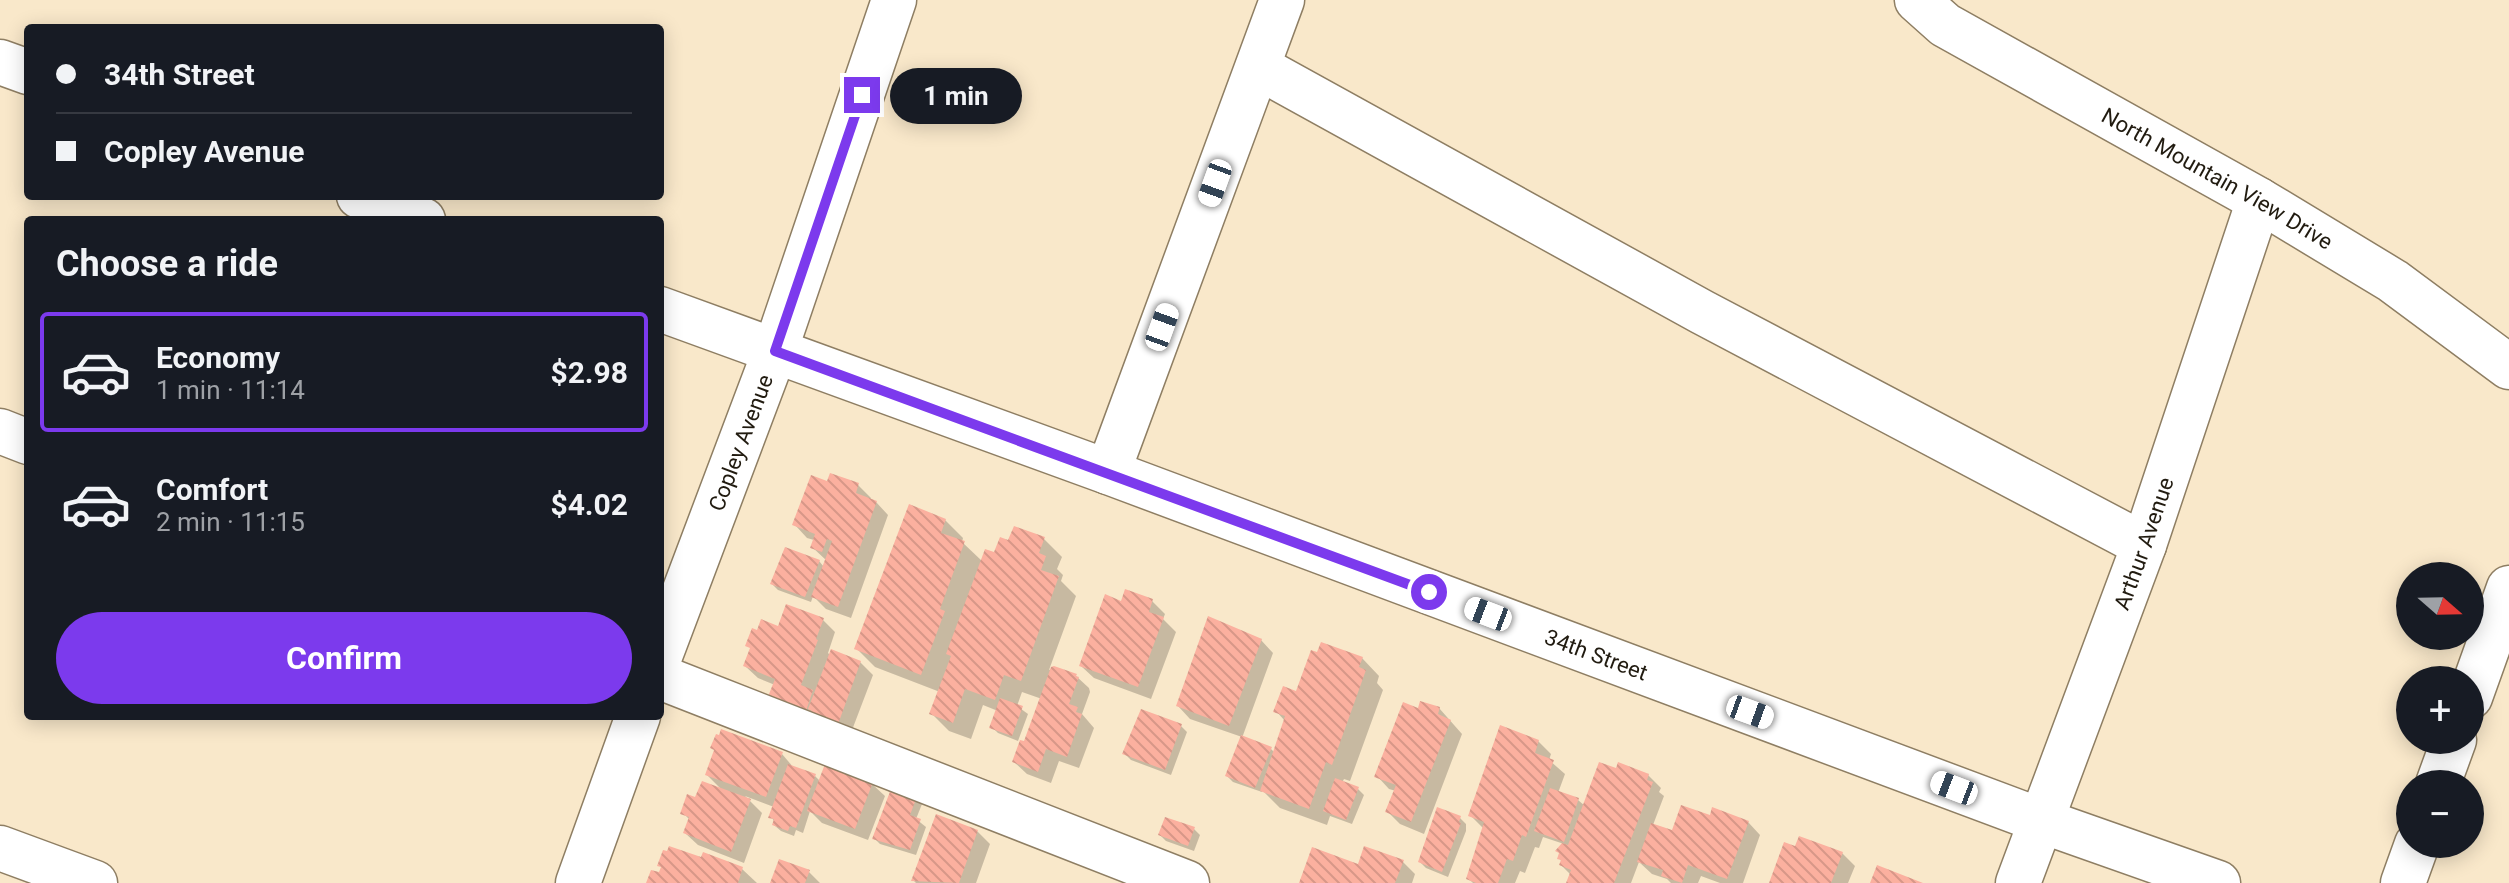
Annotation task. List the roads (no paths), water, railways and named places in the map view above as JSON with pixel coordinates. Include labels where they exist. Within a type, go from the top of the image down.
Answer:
[{"type":"street","points":[[1108,472],[1282,0]]},
{"type":"street","name":"North Mountain View Drive","points":[[1917,0],[1945,25],[2259,200],[2393,281],[2509,367]]},
{"type":"street","name":"Copley Avenue","points":[[664,645],[775,351],[883,3]]},
{"type":"street","points":[[0,62],[24,71]]},
{"type":"street","points":[[1258,67],[1702,312],[2144,545]]},
{"type":"street","points":[[370,200],[412,216]]},
{"type":"street","name":"Arthur Avenue","points":[[2018,883],[2144,545],[2259,200]]},
{"type":"street","name":"34th Street","points":[[664,310],[1108,472],[2042,821],[2218,883]]},
{"type":"street","points":[[0,431],[24,440]]},
{"type":"street","points":[[2481,666],[2509,588]]},
{"type":"street","points":[[664,679],[1187,883]]},
{"type":"street","points":[[578,883],[637,720]]},
{"type":"street","points":[[0,848],[95,883]]},
{"type":"street","points":[[2403,883],[2412,858]]}]
